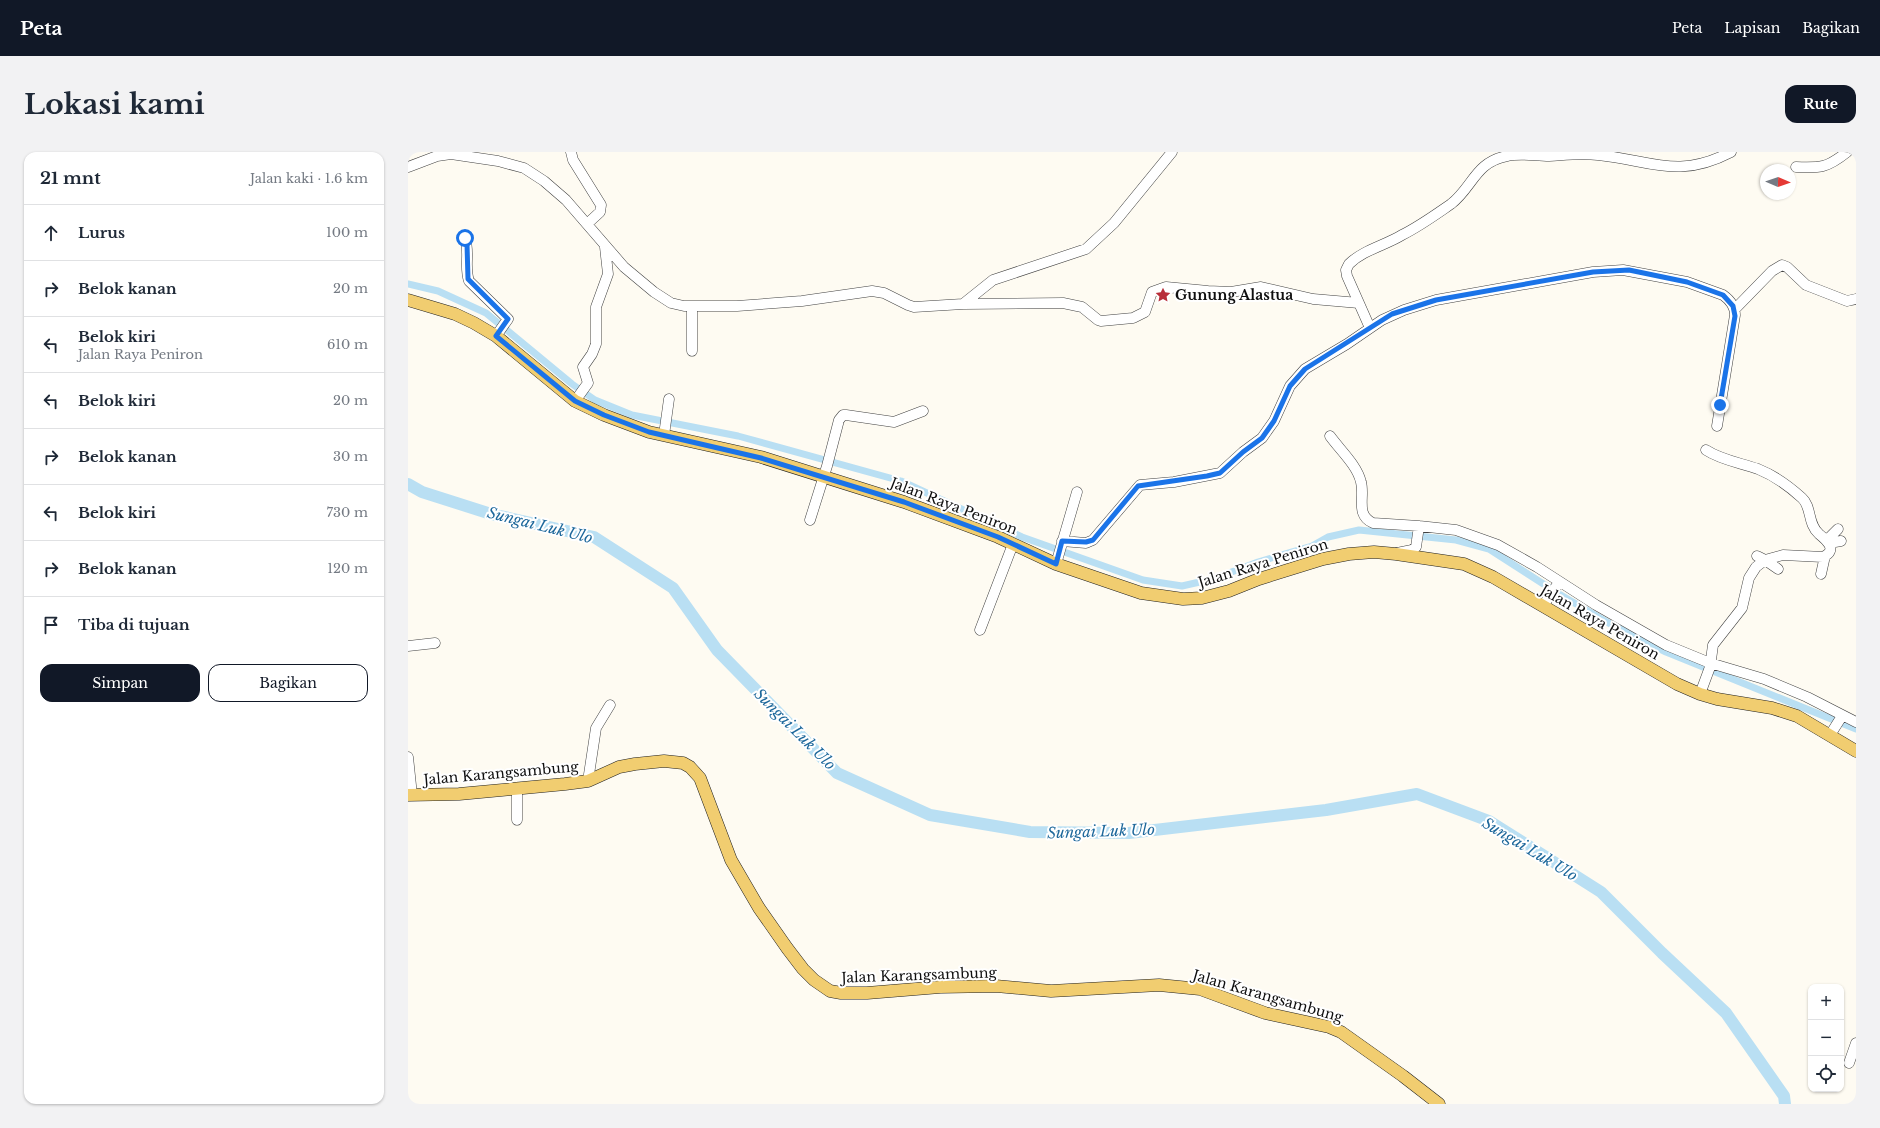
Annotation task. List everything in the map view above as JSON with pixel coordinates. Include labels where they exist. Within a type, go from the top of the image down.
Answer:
[{"type":"main road","name":"Jalan Raya Peniron","points":[[408,300],[501,329],[581,392],[604,415],[665,427],[761,458],[825,471],[1013,544],[1059,550],[1141,593],[1184,599],[1202,598],[1229,591],[1259,579],[1328,558],[1349,554],[1374,552],[1396,554],[1471,566],[1546,603],[1677,684],[1700,694],[1717,699],[1772,708],[1796,716],[1831,733],[1856,751]]},
{"type":"main road","name":"Jalan Karangsambung","points":[[410,795],[459,794],[517,790],[588,781],[619,767],[635,764],[673,761],[690,766],[705,787],[731,860],[759,908],[803,969],[814,980],[835,992],[867,993],[940,987],[996,986],[1051,990],[1159,985],[1200,989],[1265,1013],[1329,1027],[1341,1032],[1409,1080],[1439,1104]]},
{"type":"street","points":[[571,152],[573,160],[601,205],[600,212],[587,224]]},
{"type":"street","points":[[963,304],[993,280],[1088,247],[1114,223],[1172,152]]},
{"type":"street","points":[[1370,328],[1347,273],[1350,262],[1430,219],[1454,201],[1484,165],[1496,159],[1514,155],[1599,155],[1661,167],[1684,167],[1714,160],[1731,152]]},
{"type":"street","points":[[1796,167],[1822,167],[1831,164],[1847,152]]},
{"type":"street","points":[[408,167],[437,156],[451,154],[498,161],[524,168],[544,181],[566,200],[605,247],[624,267],[654,292],[671,302],[692,306],[738,306],[766,304],[872,291],[884,292],[911,306],[1063,303],[1082,307],[1101,321],[1133,318],[1145,312],[1152,292],[1166,287],[1208,292],[1231,292],[1261,287],[1313,299],[1359,303]]},
{"type":"street","points":[[465,238],[467,244],[468,279],[508,319],[501,329]]},
{"type":"street","points":[[581,392],[583,368],[596,345],[596,307],[607,275],[605,247]]},
{"type":"street","points":[[1735,309],[1772,270],[1782,265],[1787,267],[1806,285],[1847,301],[1856,299]]},
{"type":"street","points":[[1059,550],[1093,540],[1140,485],[1207,476],[1223,471],[1243,452],[1262,438],[1274,421],[1290,386],[1305,369],[1392,314],[1436,300],[1593,272],[1629,270],[1687,282],[1723,295],[1735,309],[1735,316],[1717,426]]},
{"type":"street","points":[[692,306],[692,351]]},
{"type":"street","points":[[665,427],[669,399]]},
{"type":"street","points":[[810,520],[839,420],[843,415],[894,422],[923,411]]},
{"type":"street","points":[[1330,436],[1359,474],[1363,489],[1361,507],[1364,518],[1373,523],[1418,528],[1456,530],[1498,545],[1558,584],[1666,645],[1710,665],[1764,679],[1807,697],[1841,717],[1856,722]]},
{"type":"street","points":[[1706,450],[1730,461],[1759,470],[1793,491],[1804,500],[1813,528],[1828,542],[1830,550],[1825,556],[1821,574]]},
{"type":"street","points":[[1059,550],[1077,492]]},
{"type":"street","points":[[1396,554],[1412,550],[1417,545],[1418,528]]},
{"type":"street","points":[[1828,542],[1838,529]]},
{"type":"street","points":[[1828,542],[1841,541]]},
{"type":"street","points":[[980,630],[1013,544]]},
{"type":"street","points":[[1761,558],[1784,555],[1825,556]]},
{"type":"street","points":[[1761,558],[1778,569]]},
{"type":"street","points":[[1700,694],[1710,665],[1713,645],[1742,608],[1749,578],[1761,558]]},
{"type":"street","points":[[1546,603],[1558,584]]},
{"type":"street","points":[[408,646],[435,643]]},
{"type":"street","points":[[588,781],[596,728],[610,705]]},
{"type":"street","points":[[1831,733],[1841,717]]},
{"type":"street","points":[[408,757],[410,795]]},
{"type":"street","points":[[517,790],[517,820]]},
{"type":"street","points":[[1849,1063],[1856,1043]]},
{"type":"waterway","points":[[408,284],[438,291],[486,313],[572,384],[595,400],[632,415],[738,436],[901,481],[1022,537],[1143,580],[1182,586],[1213,579],[1258,562],[1312,546],[1328,537],[1359,530],[1456,540],[1489,549],[1559,594],[1612,625],[1666,652],[1856,729]]},
{"type":"waterway","name":"Sungai Luk Ulo","points":[[408,484],[422,492],[491,514],[594,537],[673,588],[717,650],[837,773],[930,815],[1030,832],[1129,833],[1326,810],[1417,794],[1489,821],[1601,892],[1662,953],[1726,1013],[1784,1096],[1785,1104]]},
{"type":"place","name":"Gunung Alastua","points":[[1163,295]]},
{"type":"route","points":[[465,238],[468,251],[467,274],[469,281],[508,319],[496,336],[505,345],[575,401],[604,415],[649,432],[761,458],[824,476],[904,502],[998,537],[1056,564],[1062,541],[1088,542],[1093,540],[1103,530],[1138,486],[1142,484],[1174,482],[1216,475],[1223,471],[1243,452],[1265,435],[1274,421],[1290,386],[1305,369],[1347,344],[1392,314],[1436,300],[1593,272],[1629,270],[1687,282],[1723,295],[1728,298],[1735,309],[1735,316],[1720,405]]}]
